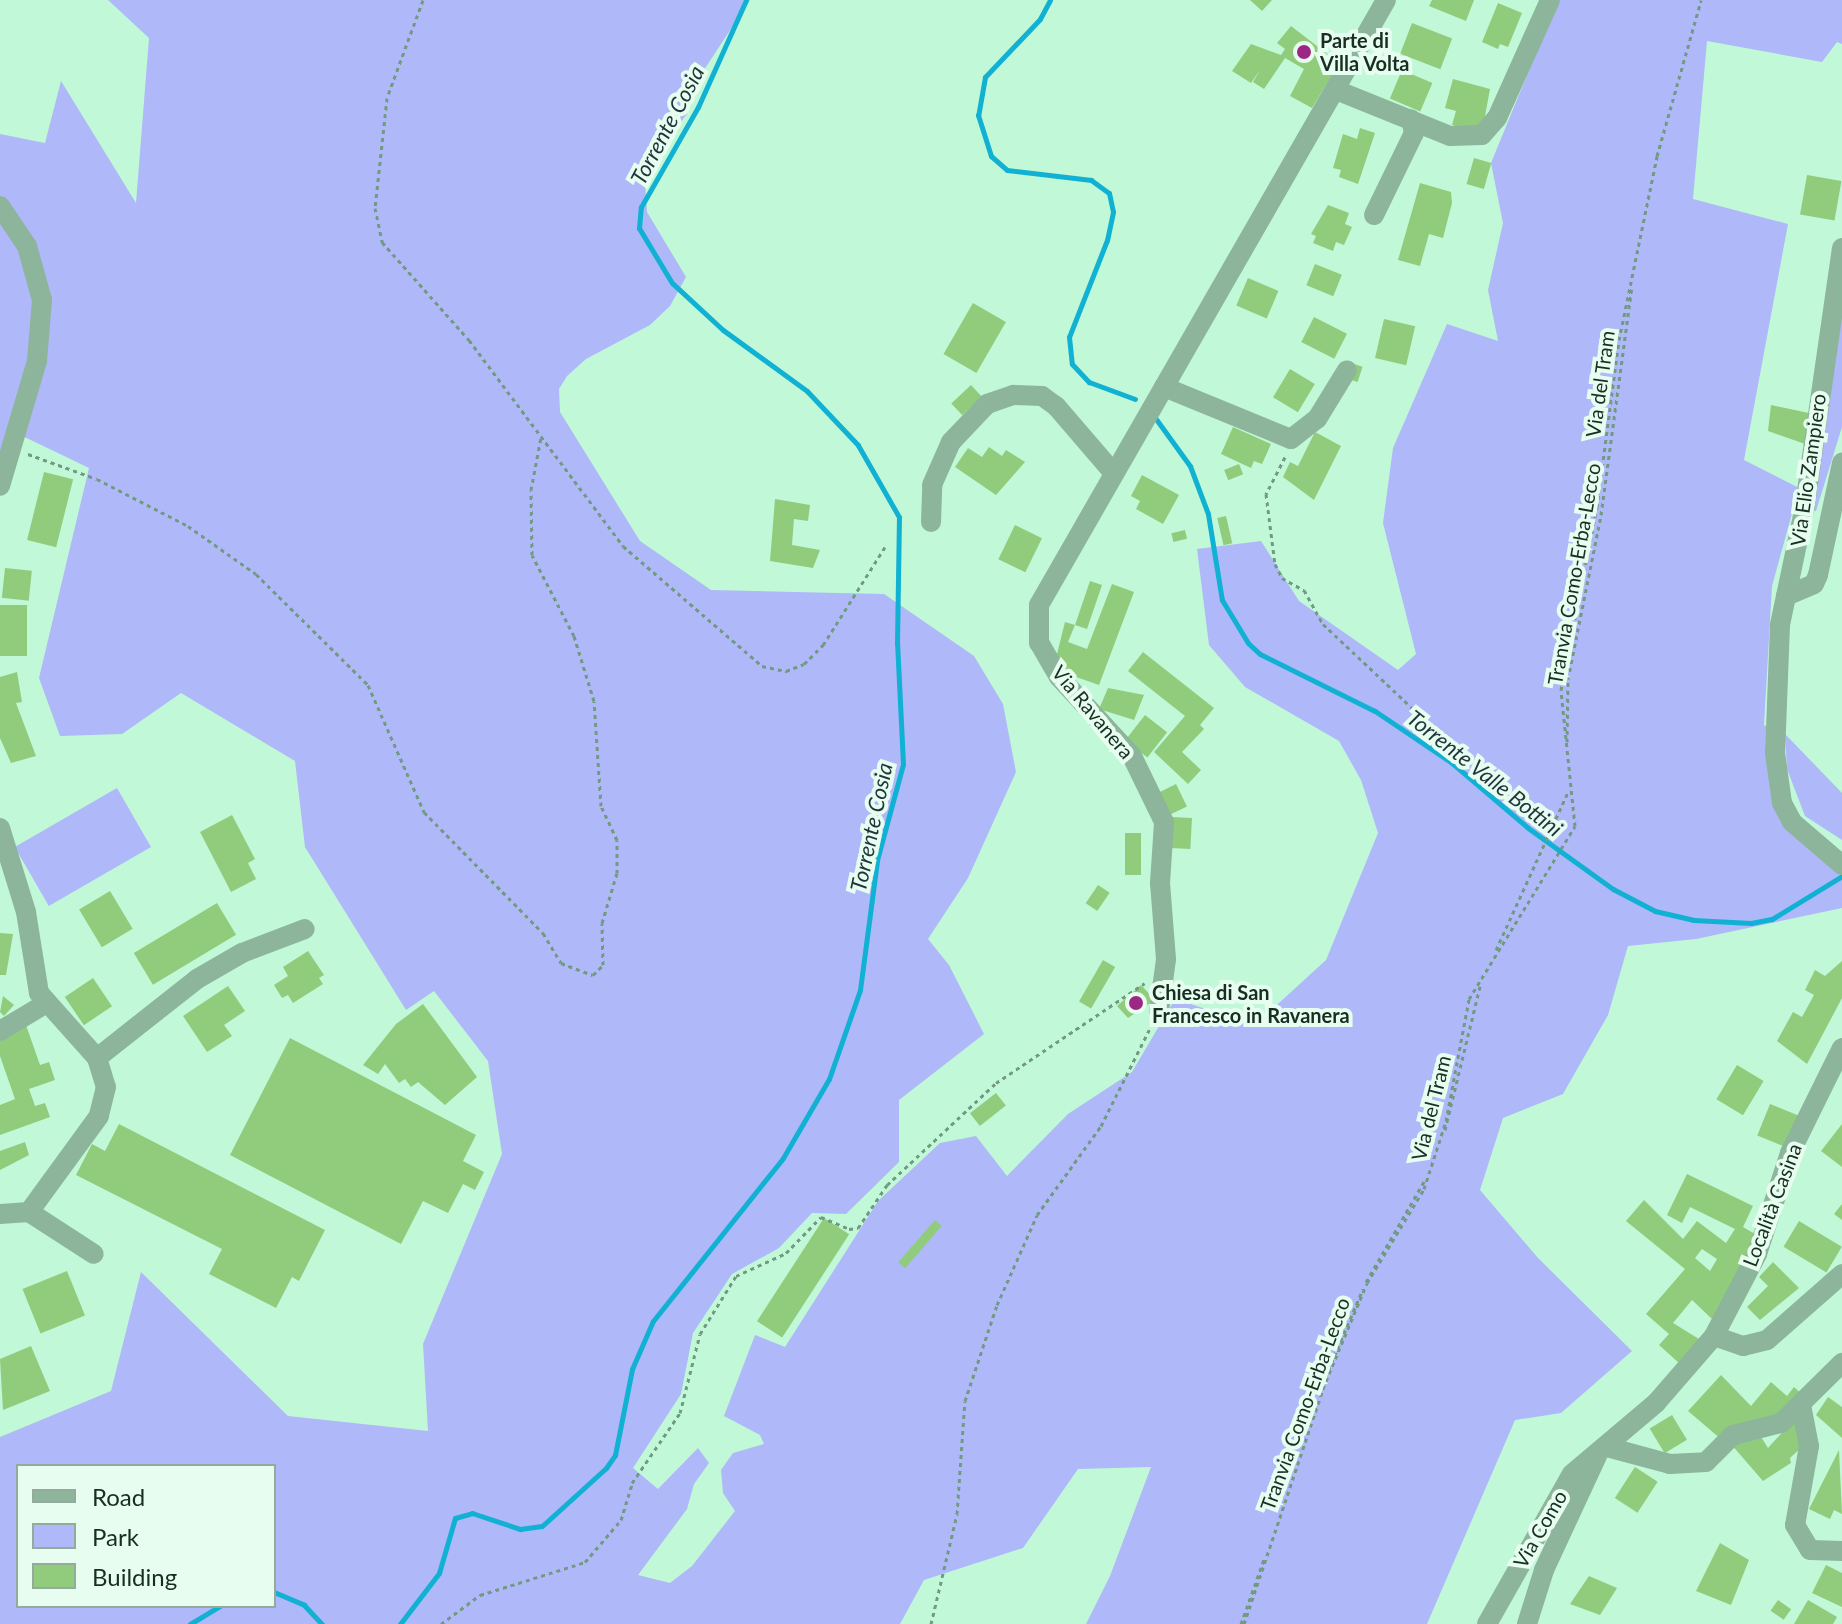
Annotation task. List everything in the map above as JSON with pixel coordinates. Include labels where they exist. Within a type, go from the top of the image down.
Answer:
[{"type":"street","name":"Via Ravanera","points":[[1159,1011],[1165,977],[1160,883],[1164,822],[1132,756],[1059,677],[1038,634],[1039,605],[1112,471],[1137,435],[1386,0]]},
{"type":"street","points":[[1336,90],[1450,136],[1482,135],[1497,118],[1550,0]]},
{"type":"street","points":[[1374,215],[1414,133],[1411,119]]},
{"type":"street","points":[[0,206],[27,246],[42,300],[37,361],[1,483]]},
{"type":"street","name":"Via Elio Zampiero","points":[[1840,863],[1792,822],[1776,779],[1776,659],[1803,518],[1842,248]]},
{"type":"street","points":[[1160,394],[1291,439],[1302,436],[1317,419],[1347,370]]},
{"type":"street","points":[[931,522],[932,485],[951,442],[987,404],[1013,395],[1042,396],[1056,406],[1112,471]]},
{"type":"street","points":[[1786,596],[1814,584],[1818,575],[1842,463]]},
{"type":"street","points":[[0,828],[19,883],[39,993],[45,1004],[97,1058],[106,1087],[99,1116],[29,1212]]},
{"type":"street","points":[[97,1058],[197,979],[242,953],[305,929]]},
{"type":"street","points":[[0,1031],[45,1004]]},
{"type":"street","name":"Località Casina","points":[[1602,1452],[1656,1403],[1714,1336],[1757,1254],[1790,1153],[1842,1048]]},
{"type":"street","points":[[0,1214],[29,1212],[94,1254]]},
{"type":"street","points":[[1714,1336],[1743,1346],[1767,1340],[1842,1274]]},
{"type":"street","points":[[1527,1624],[1544,1570],[1602,1452],[1691,1466],[1706,1462],[1733,1435],[1781,1423],[1842,1363]]},
{"type":"street","points":[[1801,1405],[1809,1446],[1795,1525],[1810,1550],[1842,1551]]},
{"type":"street","name":"Via Como","points":[[1487,1624],[1572,1474],[1602,1452]]},
{"type":"path","points":[[423,0],[387,98],[375,208],[382,242],[469,340],[623,546],[762,666],[786,671],[804,664],[823,645],[885,547]]},
{"type":"path","name":"Via del Tram","points":[[1242,1624],[1326,1381],[1367,1283],[1424,1189],[1446,1121],[1469,999],[1544,869],[1575,826],[1561,690],[1597,507],[1619,340],[1657,156],[1701,0]]},
{"type":"path","points":[[13,448],[97,479],[188,526],[256,574],[368,685],[424,812],[543,933],[561,963],[593,975],[603,965],[602,923],[617,873],[617,840],[601,806],[594,701],[581,671],[574,636],[532,555],[531,490],[541,437]]},
{"type":"path","points":[[1291,439],[1266,494],[1275,564],[1282,578],[1304,590],[1323,624],[1412,708],[1412,727],[1428,739]]},
{"type":"path","name":"Tranvia Como-Erba-Lecco","points":[[1242,1624],[1327,1372],[1368,1279],[1429,1171],[1451,1115],[1478,988],[1569,788]]},
{"type":"path","points":[[441,1624],[480,1595],[585,1562],[621,1520],[632,1483],[680,1413],[700,1334],[736,1276],[786,1253],[821,1217],[849,1229],[858,1228],[887,1185],[996,1083],[1138,985],[1165,977]]},
{"type":"path","points":[[931,1624],[957,1514],[965,1401],[997,1305],[1037,1215],[1101,1126],[1159,1011]]},
{"type":"green space","points":[[108,0],[750,0],[696,82],[687,114],[644,167],[647,212],[686,277],[670,306],[650,325],[586,359],[567,376],[559,389],[560,412],[640,541],[711,590],[884,594],[974,656],[1003,704],[1016,772],[968,878],[928,939],[949,965],[984,1034],[899,1100],[899,1162],[846,1214],[812,1213],[779,1248],[732,1274],[693,1333],[681,1394],[633,1468],[658,1489],[698,1448],[709,1463],[694,1484],[687,1509],[638,1575],[670,1583],[692,1566],[735,1511],[723,1493],[721,1470],[733,1453],[764,1444],[760,1435],[724,1416],[755,1335],[785,1347],[878,1201],[940,1143],[976,1136],[1007,1176],[1068,1114],[1132,1072],[1175,999],[1255,1025],[1326,960],[1378,833],[1361,780],[1339,741],[1245,687],[1209,645],[1197,549],[1261,541],[1299,601],[1398,670],[1416,654],[1383,523],[1393,448],[1447,324],[1498,341],[1488,290],[1503,223],[1491,163],[1558,0],[1842,0],[1842,44],[1837,42],[1822,62],[1707,41],[1693,199],[1788,224],[1744,460],[1799,488],[1772,586],[1764,725],[1775,731],[1776,802],[1842,876],[1842,908],[1696,939],[1628,946],[1608,1015],[1563,1094],[1503,1118],[1480,1190],[1538,1258],[1632,1351],[1561,1413],[1515,1420],[1427,1624],[1086,1624],[1110,1576],[1151,1467],[1078,1469],[1023,1548],[924,1580],[900,1624],[0,1624],[0,1437],[111,1391],[141,1272],[288,1416],[428,1431],[423,1344],[502,1154],[488,1061],[434,991],[406,1010],[305,847],[295,761],[181,693],[122,734],[60,736],[39,678],[89,468],[10,430],[0,456],[0,134],[45,143],[61,81],[136,203],[149,38]]},
{"type":"green space","points":[[1842,297],[1842,427],[1816,511],[1811,510]]},
{"type":"green space","points":[[1785,734],[1842,793],[1842,840],[1805,816],[1787,769]]},
{"type":"green space","points":[[117,788],[151,847],[49,906],[15,847]]},
{"type":"building","points":[[1250,0],[1272,0],[1262,11]]},
{"type":"building","points":[[1432,0],[1474,0],[1466,21],[1429,6]]},
{"type":"building","points":[[1498,3],[1522,13],[1508,47],[1500,44],[1498,49],[1482,42]]},
{"type":"building","points":[[1412,23],[1452,38],[1440,69],[1400,54]]},
{"type":"building","points":[[1291,26],[1339,63],[1312,108],[1290,96],[1304,69],[1285,58],[1264,89],[1253,82],[1260,70],[1251,83],[1232,71],[1251,44],[1281,55],[1285,49],[1277,43]]},
{"type":"building","points":[[1402,70],[1432,83],[1420,111],[1390,99]]},
{"type":"building","points":[[1453,79],[1490,89],[1482,133],[1452,125],[1456,111],[1445,108]]},
{"type":"building","points":[[1360,128],[1375,133],[1358,184],[1339,177],[1341,170],[1333,168],[1343,134],[1357,139]]},
{"type":"building","points":[[1474,158],[1491,163],[1484,189],[1467,184]]},
{"type":"building","points":[[1807,175],[1841,181],[1835,220],[1800,214]]},
{"type":"building","points":[[1420,183],[1451,192],[1452,203],[1443,238],[1429,234],[1420,266],[1398,260]]},
{"type":"building","points":[[1328,205],[1349,213],[1345,224],[1352,227],[1344,245],[1336,242],[1333,251],[1313,243],[1316,236],[1311,234]]},
{"type":"building","points":[[1315,264],[1342,275],[1333,296],[1306,285]]},
{"type":"building","points":[[1248,278],[1278,291],[1267,319],[1236,306]]},
{"type":"building","points":[[973,303],[1006,322],[976,373],[944,354]]},
{"type":"building","points":[[1314,317],[1347,334],[1334,359],[1301,342]]},
{"type":"building","points":[[1384,319],[1415,326],[1406,365],[1375,358]]},
{"type":"building","points":[[1354,364],[1363,367],[1358,382],[1349,379]]},
{"type":"building","points":[[1290,369],[1315,384],[1298,412],[1273,397]]},
{"type":"building","points":[[971,385],[982,397],[962,415],[951,403]]},
{"type":"building","points":[[1771,405],[1809,413],[1805,444],[1768,431]]},
{"type":"building","points":[[1233,427],[1271,444],[1262,464],[1254,461],[1251,468],[1221,454]]},
{"type":"building","points":[[1315,432],[1341,446],[1314,500],[1283,477],[1290,462],[1298,466]]},
{"type":"building","points":[[989,447],[1002,456],[1006,450],[1025,462],[996,495],[955,467],[968,448],[982,457]]},
{"type":"building","points":[[1239,464],[1243,474],[1228,480],[1224,470]]},
{"type":"building","points":[[44,472],[73,479],[56,547],[27,540]]},
{"type":"building","points":[[1142,475],[1179,495],[1163,524],[1136,509],[1140,501],[1131,496]]},
{"type":"building","points":[[775,499],[810,505],[808,521],[794,519],[792,545],[820,550],[813,568],[770,561]]},
{"type":"building","points":[[1226,516],[1232,543],[1224,545],[1217,518]]},
{"type":"building","points":[[1015,525],[1042,538],[1025,572],[998,559]]},
{"type":"building","points":[[1185,530],[1187,539],[1173,542],[1171,533]]},
{"type":"building","points":[[5,568],[32,571],[29,601],[2,598]]},
{"type":"building","points":[[1090,581],[1102,585],[1087,629],[1075,625]]},
{"type":"building","points":[[1112,584],[1134,592],[1099,685],[1059,671],[1055,662],[1065,622],[1075,625],[1068,642],[1087,649]]},
{"type":"building","points":[[0,605],[27,605],[27,656],[0,656]]},
{"type":"building","points":[[1143,652],[1214,708],[1200,725],[1204,729],[1182,752],[1201,770],[1188,784],[1154,752],[1185,716],[1128,671]]},
{"type":"building","points":[[17,672],[22,702],[16,703],[36,756],[11,763],[0,738],[0,677]]},
{"type":"building","points":[[1108,688],[1144,695],[1134,720],[1099,709]]},
{"type":"building","points":[[1145,715],[1167,732],[1147,757],[1125,740]]},
{"type":"building","points":[[1176,784],[1187,806],[1171,814],[1160,792]]},
{"type":"building","points":[[232,815],[255,859],[248,863],[256,879],[231,892],[200,832]]},
{"type":"building","points":[[1172,817],[1192,818],[1190,849],[1170,848]]},
{"type":"building","points":[[1125,833],[1141,833],[1141,875],[1125,875]]},
{"type":"building","points":[[1098,885],[1110,893],[1097,911],[1086,903]]},
{"type":"building","points":[[110,891],[133,929],[102,947],[79,910]]},
{"type":"building","points":[[217,903],[236,935],[153,985],[134,953]]},
{"type":"building","points":[[0,933],[13,934],[6,975],[0,975]]},
{"type":"building","points":[[308,951],[324,975],[319,978],[323,984],[293,1003],[288,995],[282,998],[274,985],[288,976],[283,967]]},
{"type":"building","points":[[1103,960],[1115,967],[1091,1009],[1079,1002]]},
{"type":"building","points":[[1842,961],[1842,998],[1807,1064],[1777,1041],[1793,1012],[1802,1017],[1814,995],[1805,990],[1815,970],[1825,976]]},
{"type":"building","points":[[93,978],[112,1006],[84,1025],[65,997]]},
{"type":"building","name":"Chiesa di San Francesco in Ravanera","points":[[1141,985],[1155,1000],[1128,1018],[1117,1006]]},
{"type":"building","points":[[228,986],[245,1011],[224,1025],[232,1036],[207,1052],[183,1016]]},
{"type":"building","points":[[3,996],[14,1005],[4,1016],[0,1012]]},
{"type":"building","points":[[423,1004],[477,1077],[445,1105],[418,1082],[411,1087],[405,1079],[399,1083],[385,1064],[378,1074],[363,1065],[396,1024]]},
{"type":"building","points":[[26,1025],[40,1065],[49,1062],[55,1080],[29,1089],[35,1106],[45,1103],[50,1117],[0,1135],[0,1105],[15,1099],[0,1056],[0,1035]]},
{"type":"building","points":[[290,1038],[476,1135],[463,1161],[484,1172],[475,1190],[463,1184],[448,1213],[423,1201],[401,1244],[230,1155]]},
{"type":"building","points":[[1737,1065],[1764,1081],[1743,1115],[1716,1099]]},
{"type":"building","points":[[996,1093],[1006,1106],[980,1126],[970,1113]]},
{"type":"building","points":[[1770,1104],[1800,1116],[1787,1148],[1757,1136]]},
{"type":"building","points":[[119,1124],[325,1230],[299,1281],[292,1277],[276,1308],[209,1274],[222,1249],[76,1175],[92,1144],[105,1151]]},
{"type":"building","points":[[1842,1124],[1842,1167],[1821,1151]]},
{"type":"building","points":[[25,1142],[29,1155],[0,1170],[0,1151]]},
{"type":"building","points":[[1687,1174],[1753,1206],[1743,1227],[1760,1237],[1712,1319],[1692,1300],[1673,1323],[1699,1339],[1679,1363],[1659,1345],[1669,1334],[1646,1314],[1685,1269],[1626,1221],[1644,1200],[1683,1239],[1697,1221],[1726,1243],[1735,1229],[1690,1207],[1682,1223],[1667,1215]],"holes":[[[1702,1249],[1717,1259],[1710,1271],[1695,1258]]]},
{"type":"building","points":[[1842,1204],[1842,1220],[1834,1214]]},
{"type":"building","points":[[824,1218],[849,1234],[782,1337],[757,1321]]},
{"type":"building","points":[[935,1220],[942,1226],[905,1268],[898,1262]]},
{"type":"building","points":[[1799,1221],[1842,1247],[1826,1272],[1784,1247]]},
{"type":"building","points":[[1773,1262],[1799,1288],[1760,1320],[1747,1307],[1768,1286],[1759,1277]]},
{"type":"building","points":[[67,1271],[85,1316],[40,1333],[22,1289]]},
{"type":"building","points":[[31,1346],[50,1391],[3,1410],[0,1359]]},
{"type":"building","points":[[1721,1375],[1751,1406],[1771,1382],[1787,1396],[1794,1387],[1803,1395],[1782,1419],[1722,1440],[1688,1411]]},
{"type":"building","points":[[1828,1397],[1842,1407],[1842,1438],[1816,1415]]},
{"type":"building","points":[[1672,1415],[1687,1440],[1665,1453],[1650,1428]]},
{"type":"building","points":[[1795,1418],[1802,1447],[1790,1458],[1791,1463],[1763,1481],[1730,1443],[1758,1432],[1768,1448]]},
{"type":"building","points":[[1839,1450],[1842,1514],[1834,1510],[1830,1519],[1809,1509]]},
{"type":"building","points":[[1635,1467],[1658,1482],[1637,1513],[1615,1498]]},
{"type":"building","points":[[1720,1543],[1749,1560],[1731,1605],[1696,1591]]},
{"type":"building","points":[[1826,1565],[1842,1573],[1842,1607],[1812,1593]]},
{"type":"building","points":[[1589,1576],[1617,1588],[1600,1615],[1570,1604]]},
{"type":"building","points":[[1778,1600],[1791,1609],[1784,1620],[1771,1611]]},
{"type":"building","points":[[1808,1600],[1837,1617],[1833,1624],[1794,1624]]},
{"type":"waterway","name":"Torrente Cosia","points":[[400,1624],[439,1573],[455,1518],[472,1513],[520,1529],[542,1526],[606,1468],[615,1455],[632,1369],[653,1321],[783,1158],[829,1079],[860,990],[877,860],[903,764],[897,643],[899,517],[858,445],[807,391],[723,330],[672,283],[639,228],[641,207],[698,107],[746,0]]},
{"type":"waterway","name":"Torrente Valle Bottini","points":[[1050,0],[1040,19],[985,77],[978,115],[991,156],[1007,170],[1091,180],[1109,193],[1113,212],[1107,240],[1069,337],[1072,364],[1089,382],[1135,399]]},
{"type":"waterway","name":"Torrente Valle Bottini","points":[[1156,419],[1190,466],[1208,514],[1222,600],[1248,643],[1260,654],[1375,711],[1452,763],[1528,828],[1613,889],[1655,911],[1693,920],[1751,923],[1772,919],[1842,876]]},
{"type":"waterway","name":"Torrente Cosia","points":[[276,1593],[304,1605],[322,1624]]},
{"type":"waterway","name":"Torrente Cosia","points":[[190,1624],[217,1608]]},
{"type":"place","name":"Parte di Villa Volta","points":[[1304,52]]},
{"type":"place","name":"Chiesa di San Francesco in Ravanera","points":[[1136,1003]]}]
